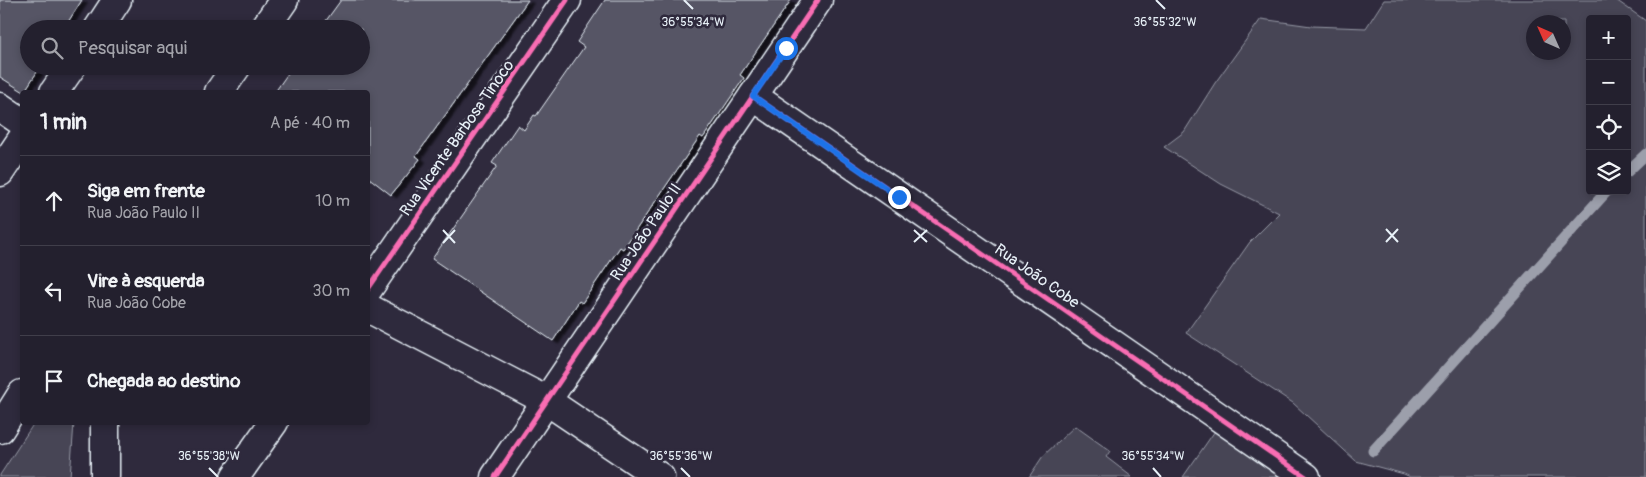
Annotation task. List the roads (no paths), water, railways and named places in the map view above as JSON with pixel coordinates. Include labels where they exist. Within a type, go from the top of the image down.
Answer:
[{"type":"street","points":[[104,20],[117,0]]},
{"type":"street","points":[[270,20],[284,0]]},
{"type":"street","name":"Rua Vicente Barbosa Tinoco","points":[[370,286],[567,0]]},
{"type":"street","name":"Rua João Paulo II","points":[[495,477],[818,0]]},
{"type":"street","points":[[55,90],[66,75]]},
{"type":"street","points":[[220,90],[231,75]]},
{"type":"street","name":"Rua João Cobe","points":[[753,96],[1306,477]]},
{"type":"street","points":[[0,107],[20,121]]},
{"type":"street","points":[[0,172],[20,142]]},
{"type":"street","points":[[370,309],[547,401],[660,477]]},
{"type":"street","points":[[0,429],[20,397]]},
{"type":"street","points":[[105,425],[105,477]]},
{"type":"street","points":[[235,477],[272,425]]},
{"type":"waterway","points":[[1631,168],[1646,154]]},
{"type":"waterway","points":[[1373,451],[1603,195]]}]
